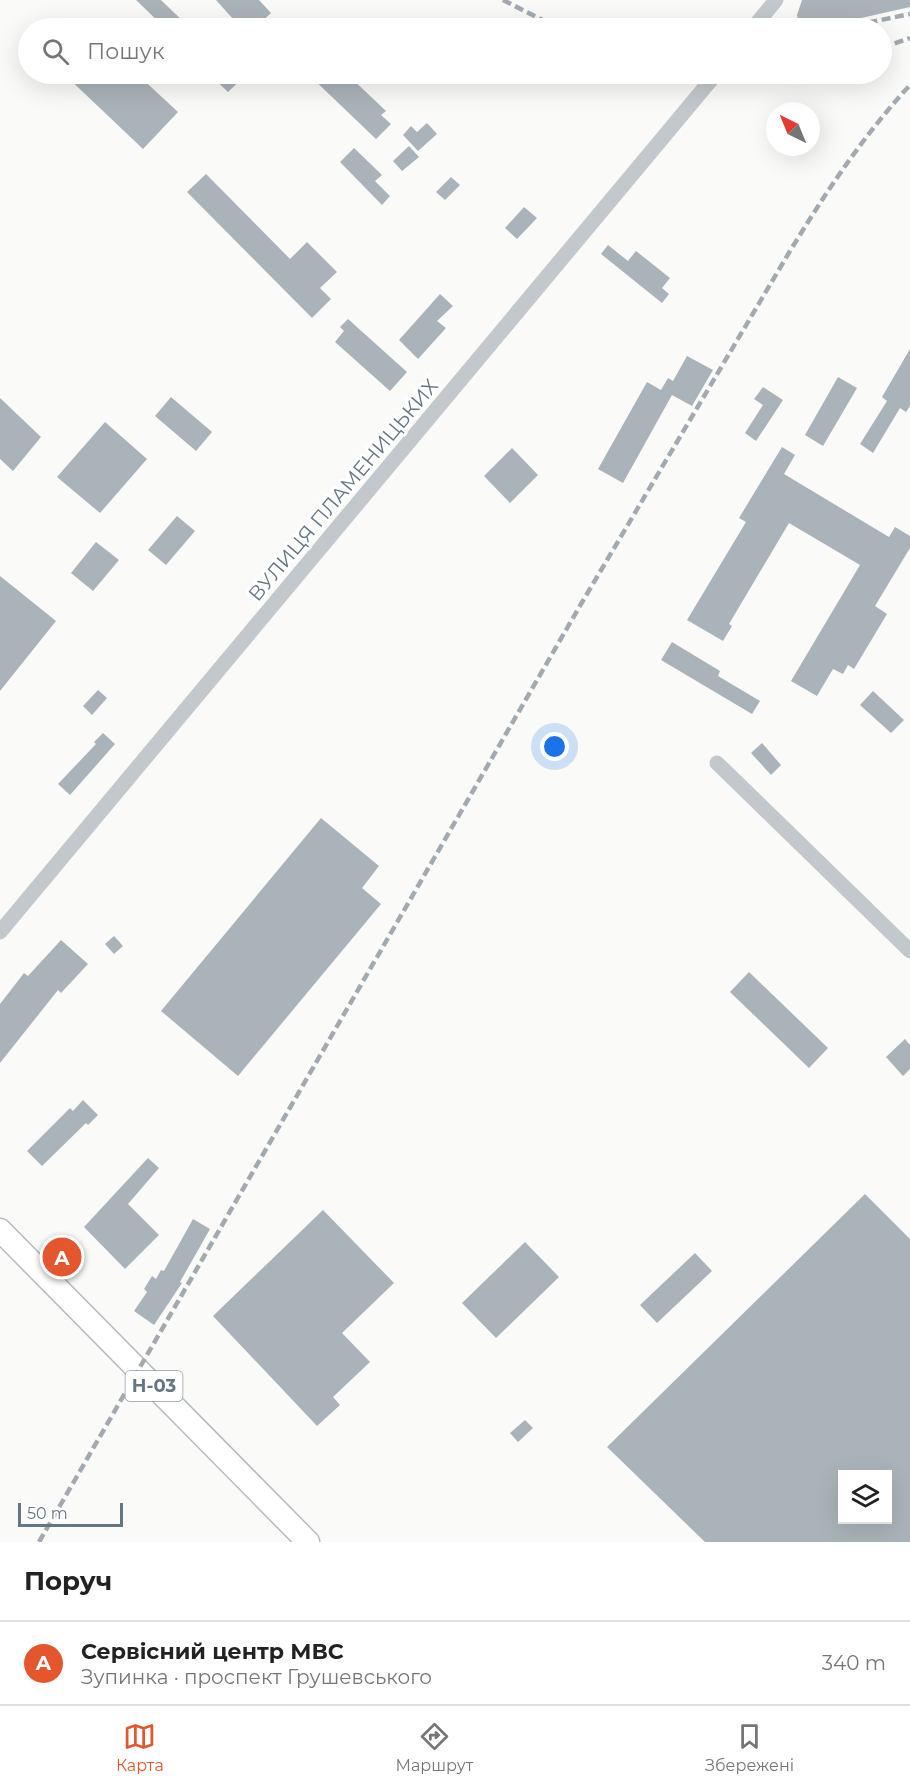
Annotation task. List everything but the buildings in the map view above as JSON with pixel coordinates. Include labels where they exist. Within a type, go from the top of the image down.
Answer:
[{"type":"main road","name":"Н-03","points":[[0,1230],[308,1542]]},
{"type":"street","points":[[761,18],[776,0]]},
{"type":"street","name":"ВУЛИЦЯ ПЛАМЕНИЦЬКИХ","points":[[0,932],[708,84]]},
{"type":"street","points":[[717,763],[910,951]]},
{"type":"railway","points":[[503,0],[538,18]]},
{"type":"railway","points":[[891,18],[910,14]]},
{"type":"railway","points":[[892,44],[910,38]]},
{"type":"railway","points":[[39,1542],[581,604],[790,251],[846,165],[876,124],[910,85]]},
{"type":"place","name":"Сервісний центр МВС","points":[[62,1257]]}]
